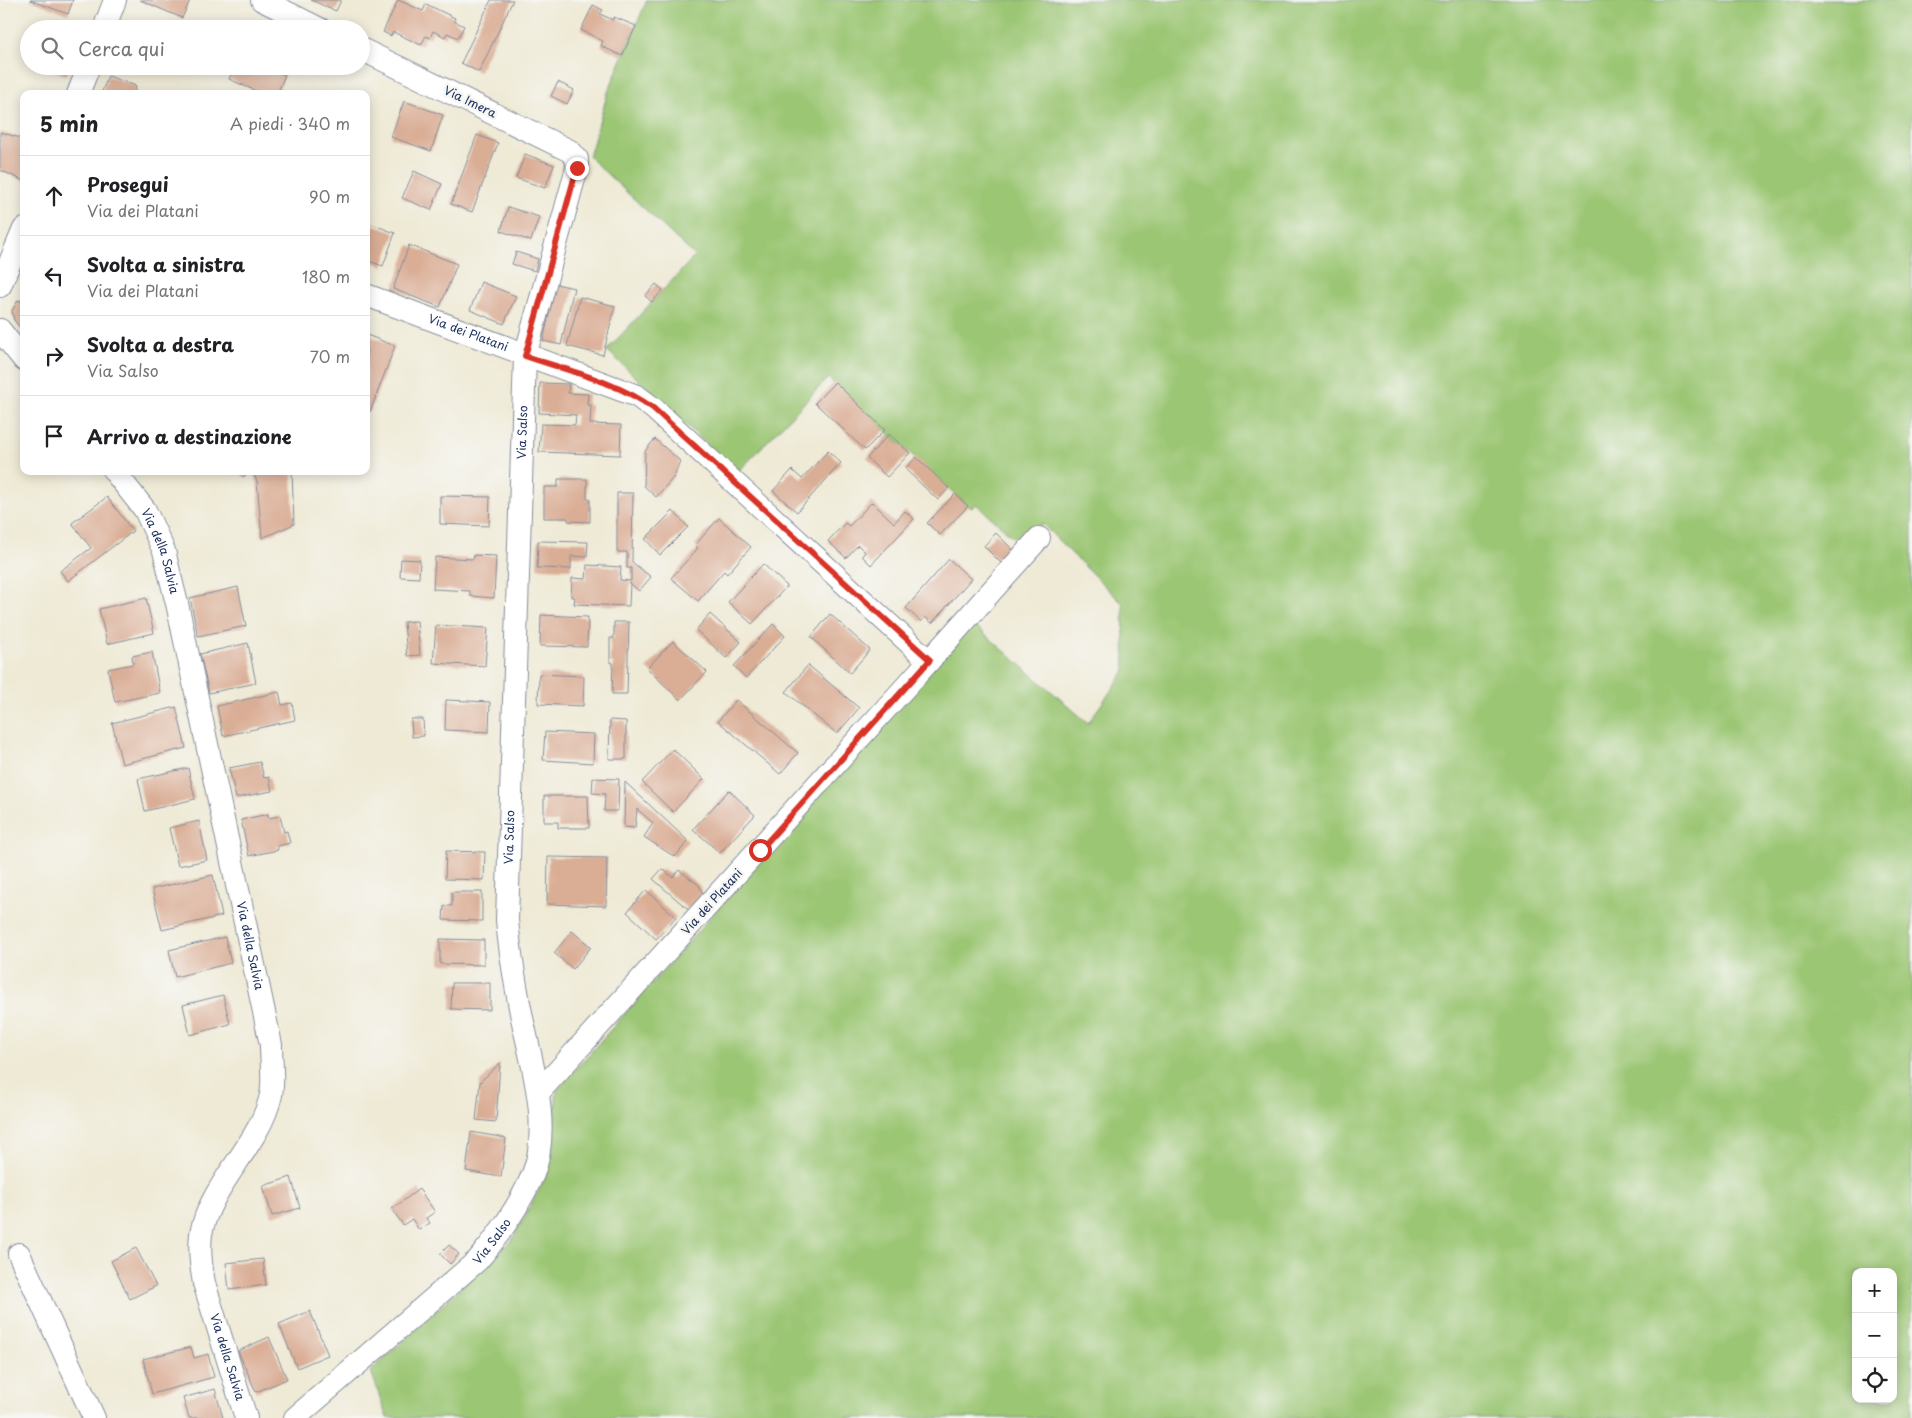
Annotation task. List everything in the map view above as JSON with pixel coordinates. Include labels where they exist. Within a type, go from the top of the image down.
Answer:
[{"type":"street","points":[[107,20],[115,0]]},
{"type":"street","points":[[262,0],[302,20]]},
{"type":"street","name":"Via Imera","points":[[370,53],[570,151],[577,159]]},
{"type":"street","points":[[80,90],[85,75]]},
{"type":"street","name":"Via Salso","points":[[295,1418],[478,1260],[513,1212],[533,1172],[541,1121],[538,1093],[515,985],[507,920],[525,356],[577,168],[577,159]]},
{"type":"street","points":[[0,286],[20,238]]},
{"type":"street","name":"Via dei Platani","points":[[370,297],[525,356],[637,396],[653,408],[930,660],[538,1093]]},
{"type":"street","points":[[0,330],[20,355]]},
{"type":"street","name":"Via della Salvia","points":[[117,475],[145,510],[164,551],[271,1045],[271,1094],[258,1129],[208,1211],[201,1233],[200,1260],[204,1283],[213,1320],[246,1418]]},
{"type":"street","points":[[930,660],[1039,538]]},
{"type":"street","points":[[19,1254],[94,1418]]},
{"type":"green space","points":[[647,0],[1912,0],[1912,1418],[387,1418],[371,1371],[512,1240],[547,1175],[557,1090],[972,623],[1088,723],[1125,671],[1123,604],[1042,524],[1022,545],[976,504],[972,508],[968,506],[828,378],[737,473],[607,350],[695,256],[589,157],[608,92]]},
{"type":"building","points":[[30,0],[73,0],[68,14]]},
{"type":"building","points":[[140,0],[190,0],[182,18]]},
{"type":"building","points":[[311,0],[341,0],[336,11]]},
{"type":"building","points":[[398,0],[423,11],[426,4],[455,18],[454,21],[464,26],[458,38],[447,33],[445,37],[433,31],[430,38],[426,36],[421,45],[393,32],[391,36],[383,32]]},
{"type":"building","points":[[491,0],[513,0],[479,72],[461,63]]},
{"type":"building","points":[[593,5],[603,10],[600,14],[613,20],[614,17],[636,26],[622,56],[601,46],[603,41],[581,30]]},
{"type":"building","points":[[231,75],[285,75],[279,90],[254,90],[229,79]]},
{"type":"building","points":[[108,76],[136,86],[135,90],[103,90]]},
{"type":"building","points":[[558,82],[574,90],[567,104],[551,96]]},
{"type":"building","points":[[404,101],[443,115],[431,151],[391,137]]},
{"type":"building","points":[[0,132],[20,138],[20,179],[0,170]]},
{"type":"building","points":[[477,135],[498,143],[472,212],[451,204]]},
{"type":"building","points":[[525,154],[554,165],[545,188],[516,178]]},
{"type":"building","points":[[414,171],[442,184],[431,210],[402,198]]},
{"type":"building","points":[[508,207],[539,217],[531,241],[501,231]]},
{"type":"building","points":[[370,224],[395,233],[383,266],[370,261]]},
{"type":"building","points":[[409,245],[457,264],[440,307],[393,289]]},
{"type":"building","points":[[516,252],[538,259],[535,271],[512,264]]},
{"type":"building","points":[[481,282],[516,296],[504,324],[470,310]]},
{"type":"building","points":[[556,284],[574,288],[561,345],[543,341]]},
{"type":"building","points":[[656,284],[663,290],[652,302],[645,296]]},
{"type":"building","points":[[580,297],[615,306],[603,355],[567,346]]},
{"type":"building","points":[[18,300],[20,301],[20,328],[14,320],[12,311]]},
{"type":"building","points":[[370,336],[395,346],[370,412]]},
{"type":"building","points":[[835,382],[885,430],[865,450],[815,403]]},
{"type":"building","points":[[540,383],[569,384],[568,393],[588,394],[587,405],[591,405],[590,424],[621,425],[620,455],[539,452],[541,424],[575,425],[576,415],[539,413]]},
{"type":"building","points":[[889,434],[910,453],[887,477],[867,458]]},
{"type":"building","points":[[655,439],[680,461],[674,477],[656,497],[644,486],[645,451]]},
{"type":"building","points":[[828,451],[841,463],[797,512],[773,491],[792,470],[802,479]]},
{"type":"building","points":[[916,457],[949,488],[938,500],[905,469]]},
{"type":"building","points":[[254,475],[292,475],[294,524],[262,538],[257,481]]},
{"type":"building","points":[[558,479],[587,479],[587,499],[590,499],[590,522],[568,521],[568,518],[544,518],[544,487],[558,487]]},
{"type":"building","points":[[617,493],[633,493],[632,562],[651,577],[639,591],[630,583],[629,606],[574,604],[575,597],[571,597],[572,578],[586,579],[587,565],[621,567],[620,580],[631,581],[631,568],[627,568],[627,552],[617,552]]},
{"type":"building","points":[[955,494],[968,506],[940,535],[927,523]]},
{"type":"building","points":[[440,496],[490,497],[489,526],[440,524]]},
{"type":"building","points":[[107,497],[133,531],[68,581],[60,571],[91,548],[72,523]]},
{"type":"building","points":[[872,502],[894,523],[905,511],[914,519],[871,565],[862,556],[865,552],[858,545],[846,558],[828,541],[845,523],[849,526]]},
{"type":"building","points":[[673,511],[688,527],[660,555],[645,539]]},
{"type":"building","points":[[719,518],[751,547],[727,574],[724,571],[698,601],[671,578],[698,548],[695,545]]},
{"type":"building","points":[[996,533],[1015,552],[1003,565],[984,546]]},
{"type":"building","points":[[538,541],[588,542],[587,557],[571,556],[571,569],[537,568]]},
{"type":"building","points":[[474,555],[496,556],[494,598],[470,596],[470,591],[433,589],[435,557],[473,559]]},
{"type":"building","points":[[401,559],[420,560],[419,578],[400,577]]},
{"type":"building","points":[[949,559],[971,579],[932,623],[925,617],[921,622],[906,608]]},
{"type":"building","points":[[763,564],[787,586],[752,624],[728,602]]},
{"type":"building","points":[[238,587],[246,626],[198,636],[190,598]]},
{"type":"building","points":[[146,598],[154,633],[107,644],[99,609]]},
{"type":"building","points":[[710,614],[741,642],[726,658],[696,630]]},
{"type":"building","points":[[830,614],[870,650],[850,673],[811,637]]},
{"type":"building","points":[[541,615],[588,617],[587,647],[540,646]]},
{"type":"building","points":[[417,621],[420,655],[407,656],[404,622]]},
{"type":"building","points":[[614,622],[629,622],[627,694],[612,694],[613,663],[610,662],[610,638],[614,638]]},
{"type":"building","points":[[773,624],[785,636],[746,678],[734,666]]},
{"type":"building","points":[[436,625],[488,628],[485,666],[433,663]]},
{"type":"building","points":[[673,641],[707,672],[680,700],[647,668]]},
{"type":"building","points":[[248,643],[256,683],[209,693],[200,654]]},
{"type":"building","points":[[152,652],[160,693],[115,702],[108,669],[133,664],[132,656]]},
{"type":"building","points":[[808,665],[859,708],[837,734],[786,692]]},
{"type":"building","points":[[539,674],[584,676],[583,706],[538,704]]},
{"type":"building","points":[[279,692],[282,705],[292,703],[295,720],[223,736],[217,706]]},
{"type":"building","points":[[446,700],[490,702],[489,732],[445,730]]},
{"type":"building","points":[[736,700],[798,753],[780,774],[718,721]]},
{"type":"building","points":[[176,707],[186,748],[122,764],[112,723]]},
{"type":"building","points":[[411,719],[423,719],[424,736],[412,737]]},
{"type":"building","points":[[610,720],[626,721],[626,759],[609,759]]},
{"type":"building","points":[[545,732],[594,734],[593,763],[543,760]]},
{"type":"building","points":[[673,749],[704,779],[673,812],[642,782]]},
{"type":"building","points":[[260,762],[264,778],[269,777],[272,791],[236,798],[229,768]]},
{"type":"building","points":[[188,768],[195,799],[145,811],[138,779]]},
{"type":"building","points":[[593,778],[619,779],[618,811],[604,811],[605,794],[592,793]]},
{"type":"building","points":[[625,782],[688,841],[675,857],[644,837],[653,823],[637,809],[635,828],[624,827]]},
{"type":"building","points":[[729,790],[755,815],[720,853],[693,829]]},
{"type":"building","points":[[544,796],[588,796],[589,828],[558,828],[558,822],[544,822]]},
{"type":"building","points":[[268,814],[269,818],[280,816],[284,832],[287,831],[290,843],[277,846],[278,850],[249,856],[241,820]]},
{"type":"building","points":[[199,821],[207,860],[178,866],[169,828]]},
{"type":"building","points":[[446,851],[485,852],[484,880],[445,879]]},
{"type":"building","points":[[548,857],[607,858],[606,906],[547,904]]},
{"type":"building","points":[[662,869],[673,877],[679,870],[699,885],[703,894],[689,910],[653,879]]},
{"type":"building","points":[[213,875],[222,916],[162,930],[152,889]]},
{"type":"building","points":[[646,890],[676,917],[656,939],[627,912]]},
{"type":"building","points":[[452,892],[482,892],[482,921],[443,920],[444,906],[452,906]]},
{"type":"building","points":[[572,931],[591,947],[573,969],[554,953]]},
{"type":"building","points":[[225,937],[231,963],[175,977],[169,950]]},
{"type":"building","points":[[440,939],[484,940],[484,965],[440,964]]},
{"type":"building","points":[[452,983],[490,983],[490,1010],[451,1009]]},
{"type":"building","points":[[223,995],[230,1024],[190,1035],[183,1005]]},
{"type":"building","points":[[500,1063],[496,1122],[476,1120],[480,1082]]},
{"type":"building","points":[[471,1132],[506,1138],[501,1177],[466,1171]]},
{"type":"building","points":[[291,1177],[300,1208],[272,1216],[263,1186]]},
{"type":"building","points":[[419,1189],[435,1212],[426,1218],[430,1223],[419,1230],[412,1219],[403,1225],[392,1209]]},
{"type":"building","points":[[449,1245],[459,1254],[450,1264],[440,1254]]},
{"type":"building","points":[[136,1248],[156,1286],[130,1299],[111,1261]]},
{"type":"building","points":[[263,1259],[266,1285],[229,1290],[226,1263]]},
{"type":"building","points":[[310,1311],[328,1355],[297,1368],[279,1324]]},
{"type":"building","points":[[269,1337],[287,1379],[256,1392],[238,1351]]},
{"type":"building","points":[[191,1347],[194,1358],[208,1354],[214,1377],[152,1394],[143,1359]]},
{"type":"building","points":[[215,1389],[223,1418],[189,1418],[183,1398]]},
{"type":"route","points":[[577,168],[525,356],[637,396],[653,408],[930,660],[760,850]]}]
